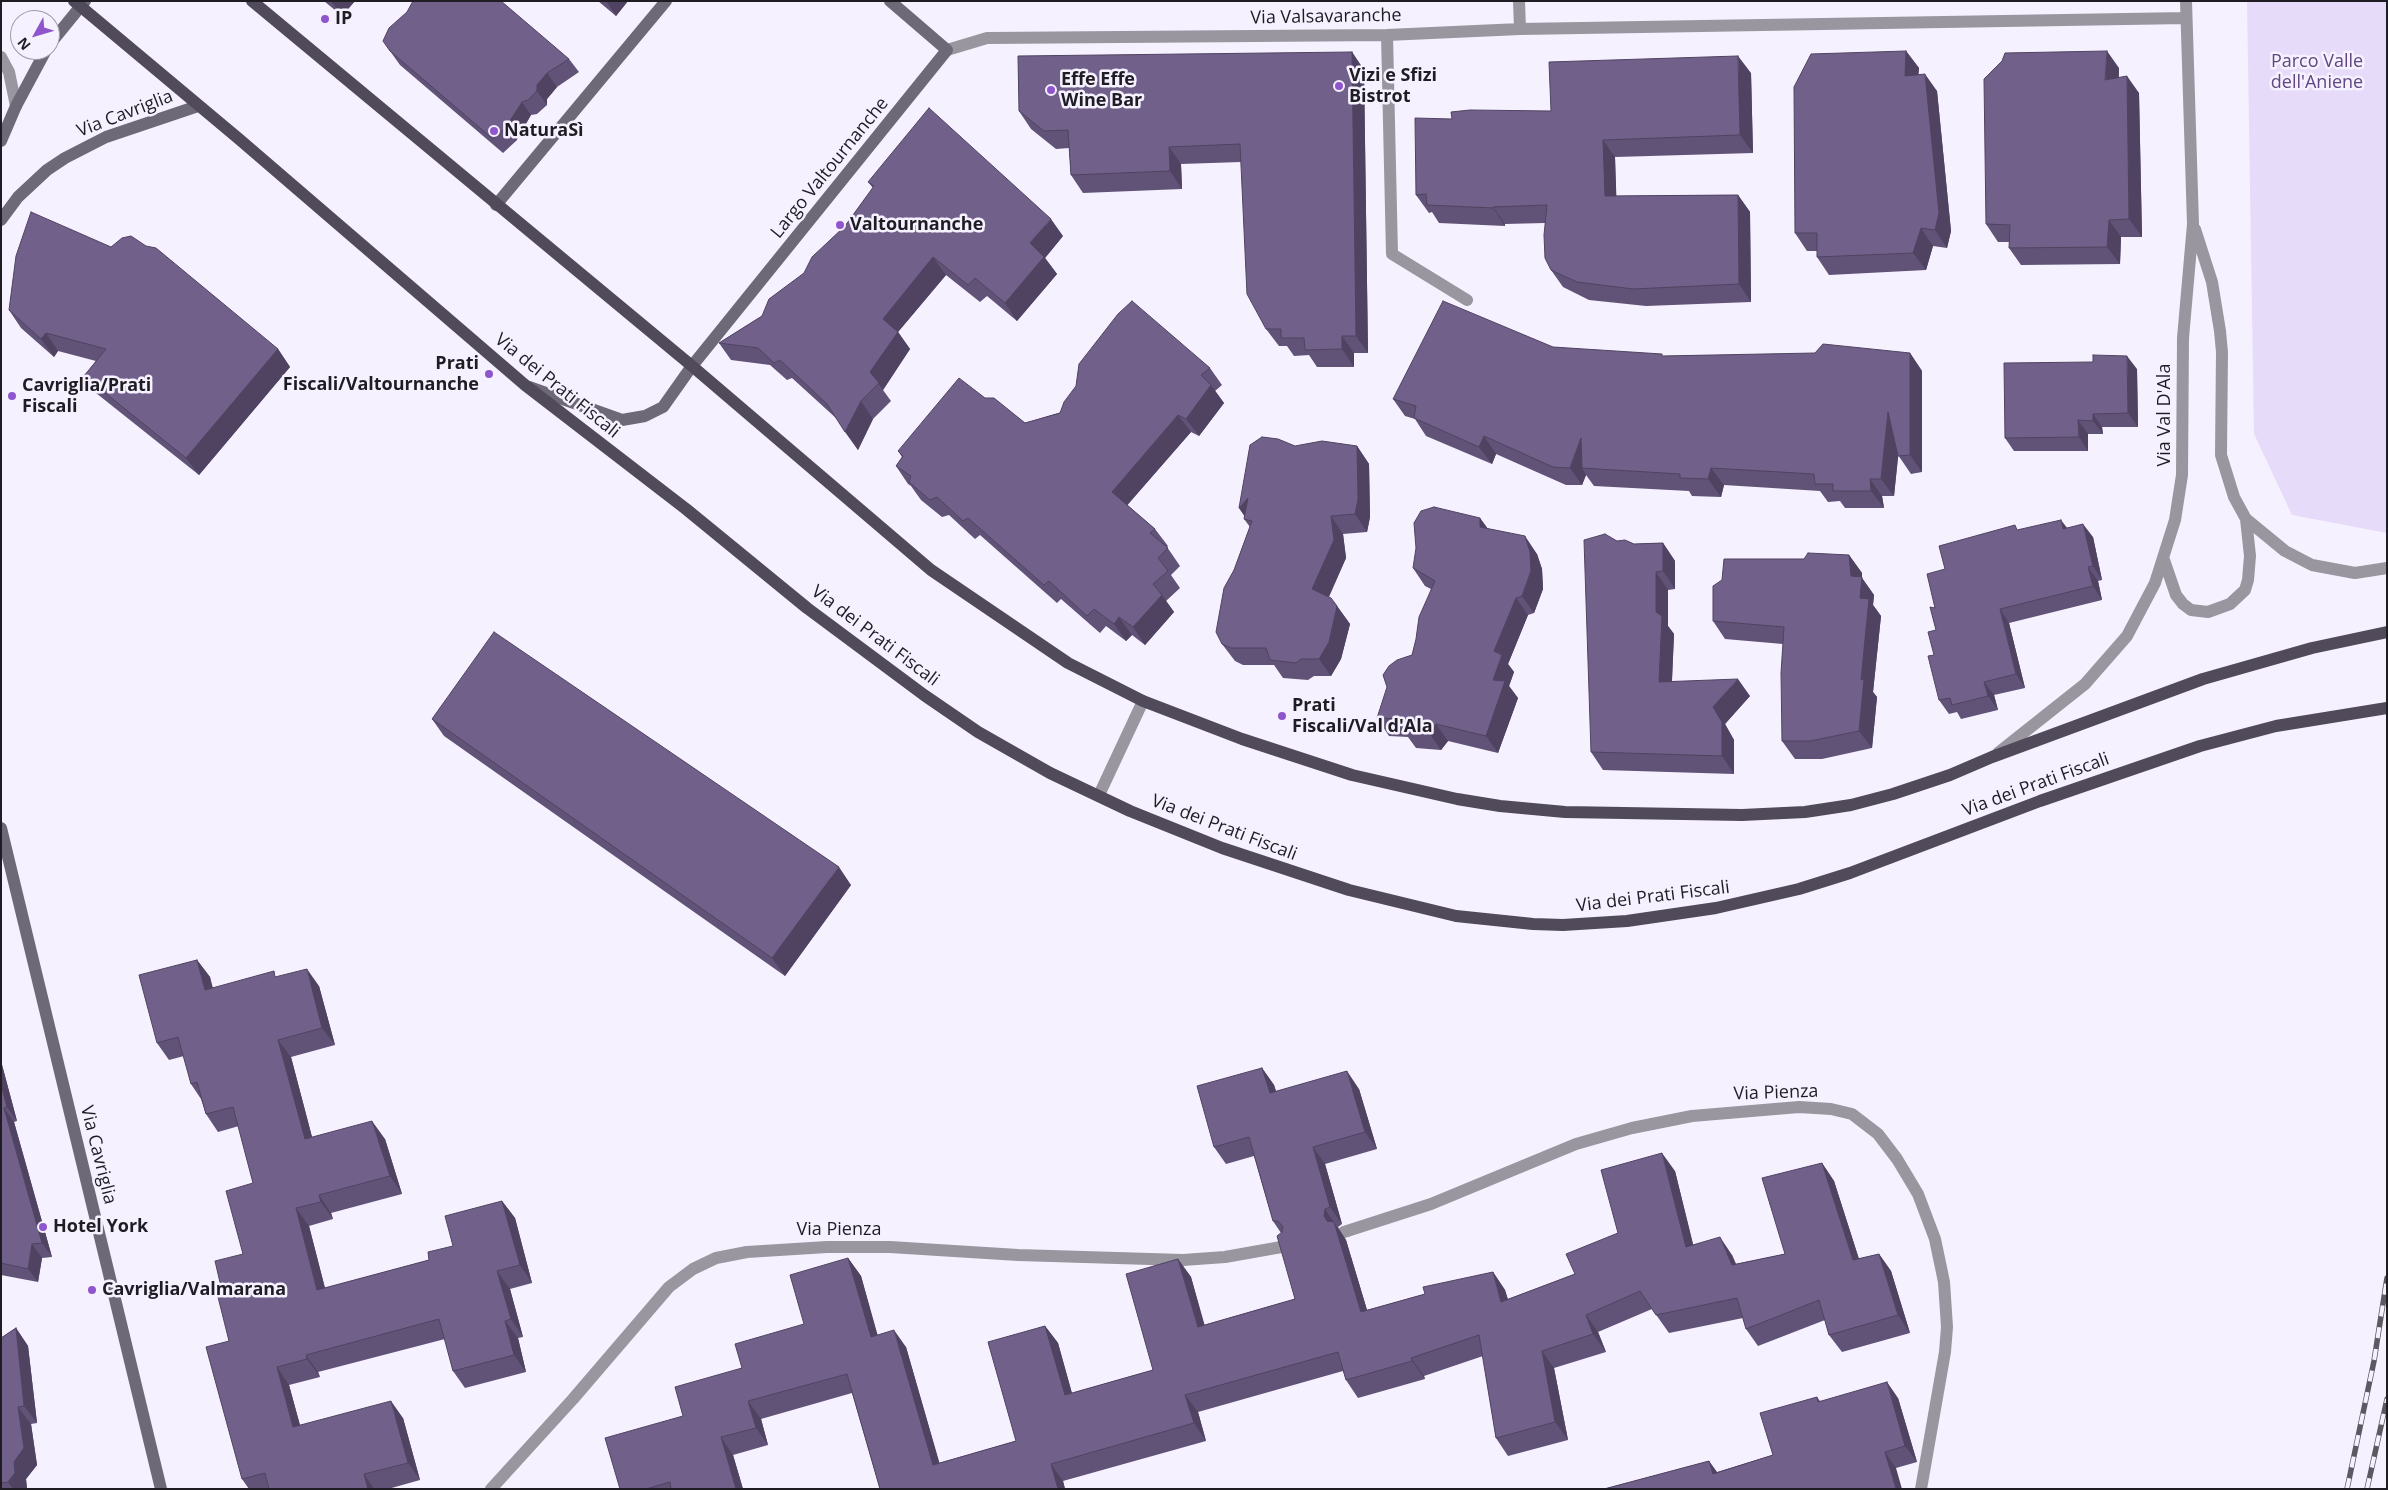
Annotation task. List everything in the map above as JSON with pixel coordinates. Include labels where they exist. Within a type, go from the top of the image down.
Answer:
[{"type":"main road","points":[[252,1],[692,366],[931,570],[1068,663],[1143,702],[1242,739],[1382,783],[1491,805],[1564,812],[1742,815],[1805,812],[1851,805],[1894,794],[1950,776],[1992,757],[2203,679],[2295,652],[2387,632]]},
{"type":"main road","points":[[79,3],[198,106]]},
{"type":"main road","name":"Via dei Prati Fiscali","points":[[198,106],[239,139],[525,385],[686,509],[807,608],[924,695],[978,732],[1033,764],[1165,826],[1222,848],[1376,897],[1456,916],[1493,921],[1563,925],[1591,924],[1716,908],[1799,889],[1900,856],[2040,801],[2200,746],[2276,726],[2387,708]]},
{"type":"street","points":[[496,205],[666,1]]},
{"type":"street","points":[[890,1],[947,50]]},
{"type":"street","points":[[1519,1],[1520,29]]},
{"type":"street","name":"Via Val D'Ala","points":[[1992,757],[2064,703],[2104,664],[2137,620],[2156,583],[2164,560],[2179,499],[2182,475],[2183,338],[2193,224],[2186,1]]},
{"type":"street","points":[[60,30],[79,3]]},
{"type":"street","name":"Via Valsavaranche","points":[[947,50],[987,38],[1387,35],[1520,29],[2186,18]]},
{"type":"street","points":[[1387,35],[1392,254],[1467,300]]},
{"type":"street","name":"Largo Valtournanche","points":[[525,385],[612,417],[629,420],[645,416],[663,407],[692,366],[947,50]]},
{"type":"street","points":[[1,57],[9,72],[16,106]]},
{"type":"street","points":[[1,141],[16,106],[41,60]]},
{"type":"street","name":"Via Cavriglia","points":[[1,220],[18,197],[32,184],[48,170],[78,150],[130,127],[198,106]]},
{"type":"street","points":[[2193,224],[2212,282],[2220,331],[2222,352],[2221,455],[2234,497],[2246,519],[2285,551],[2312,565],[2355,572],[2387,568]]},
{"type":"street","points":[[2164,560],[2176,595],[2187,607],[2198,612],[2208,612],[2230,604],[2245,590],[2248,580],[2250,556],[2246,519]]},
{"type":"street","points":[[1099,795],[1143,702]]},
{"type":"street","name":"Via Cavriglia","points":[[1,828],[161,1489]]},
{"type":"street","name":"Via Pienza","points":[[1344,1232],[1456,1195],[1576,1144],[1632,1128],[1692,1116],[1799,1107],[1831,1109],[1852,1114],[1874,1130],[1897,1159],[1927,1217],[1942,1268],[1946,1306],[1945,1352],[1921,1489]]},
{"type":"street","name":"Via Pienza","points":[[491,1489],[573,1399],[669,1288],[693,1269],[722,1257],[777,1249],[890,1247],[1018,1255],[1183,1260],[1225,1257],[1287,1246]]},
{"type":"green space","name":"Parco Valle dell'Aniene","points":[[2247,1],[2387,1],[2387,533],[2292,515],[2254,434]]},
{"type":"building","points":[[413,1],[501,1],[569,59],[547,73],[537,85],[537,91],[528,100],[522,102],[506,127],[493,139],[390,51],[383,41],[389,28],[407,12]]},
{"type":"building","points":[[1906,51],[1905,76],[1925,74],[1939,213],[1935,230],[1921,228],[1913,253],[1817,257],[1817,233],[1795,233],[1794,87],[1811,54]]},
{"type":"building","points":[[2107,51],[2105,80],[2127,76],[2129,219],[2109,220],[2107,247],[2009,248],[2010,225],[1986,224],[1984,79],[2002,61],[2005,53]]},
{"type":"building","points":[[1352,52],[1356,336],[1342,336],[1342,349],[1305,350],[1304,338],[1281,338],[1281,329],[1266,329],[1247,294],[1240,144],[1169,147],[1170,171],[1071,175],[1068,130],[1044,131],[1019,111],[1018,56]]},
{"type":"building","points":[[1738,56],[1740,135],[1603,140],[1605,196],[1738,195],[1739,284],[1633,289],[1577,282],[1551,270],[1545,258],[1544,235],[1547,205],[1493,208],[1427,205],[1426,194],[1416,195],[1415,118],[1452,119],[1451,112],[1470,110],[1551,111],[1549,62]]},
{"type":"building","points":[[929,108],[1051,219],[1030,243],[1044,257],[1005,303],[975,278],[968,285],[933,257],[883,319],[898,332],[870,372],[879,383],[861,401],[845,432],[827,404],[780,360],[774,363],[758,348],[719,343],[762,316],[769,299],[804,273],[812,257],[845,226],[874,186],[868,182]]},
{"type":"building","points":[[31,212],[111,247],[122,238],[131,236],[146,246],[156,248],[278,349],[186,458],[84,376],[106,349],[46,333],[41,339],[9,310],[16,256]]},
{"type":"building","points":[[1132,301],[1210,368],[1201,375],[1211,385],[1186,419],[1178,415],[1112,492],[1155,529],[1150,533],[1168,548],[1158,558],[1168,571],[1153,584],[1162,595],[1133,627],[1119,617],[1114,624],[1094,609],[1087,616],[1049,581],[1044,585],[968,518],[963,521],[937,497],[930,500],[909,482],[911,476],[896,466],[903,456],[898,451],[959,378],[985,398],[994,398],[1025,423],[1060,413],[1064,402],[1076,386],[1079,364],[1118,314]]},
{"type":"building","points":[[1443,301],[1553,347],[1662,354],[1662,356],[1815,353],[1823,344],[1910,353],[1910,455],[1898,456],[1888,412],[1881,479],[1870,479],[1871,491],[1833,491],[1833,484],[1815,484],[1814,474],[1711,468],[1708,479],[1680,478],[1680,474],[1582,468],[1581,438],[1570,468],[1553,467],[1484,436],[1479,447],[1414,418],[1416,406],[1393,399]]},
{"type":"building","points":[[2093,355],[2127,356],[2128,413],[2093,414],[2093,421],[2078,420],[2079,437],[2005,438],[2004,363],[2093,362]]},
{"type":"building","points":[[1262,437],[1278,439],[1295,446],[1322,441],[1357,446],[1358,499],[1355,514],[1331,516],[1334,540],[1312,589],[1331,598],[1337,606],[1329,642],[1319,659],[1301,659],[1296,663],[1270,660],[1266,648],[1231,648],[1222,644],[1216,632],[1224,588],[1234,570],[1252,521],[1244,519],[1248,498],[1239,508],[1250,445]]},
{"type":"building","points":[[1434,507],[1480,518],[1480,527],[1525,536],[1530,552],[1531,571],[1522,596],[1516,598],[1494,651],[1502,655],[1493,680],[1505,681],[1486,736],[1436,724],[1429,733],[1404,730],[1403,719],[1377,718],[1387,687],[1383,675],[1389,666],[1397,660],[1412,655],[1419,617],[1435,581],[1413,568],[1416,548],[1414,523],[1421,511]]},
{"type":"building","points":[[2061,520],[2063,529],[2083,524],[2093,566],[2088,567],[2093,586],[2000,609],[2016,674],[1984,682],[1988,696],[1952,705],[1950,698],[1939,700],[1928,656],[1934,655],[1928,632],[1936,630],[1930,607],[1935,608],[1927,574],[1945,569],[1939,546],[2015,525],[2017,530]]},
{"type":"building","points":[[1605,534],[1617,541],[1625,540],[1634,544],[1663,543],[1663,571],[1656,572],[1656,612],[1662,616],[1659,682],[1738,679],[1713,707],[1722,722],[1722,756],[1591,752],[1584,540]]},
{"type":"building","points":[[1808,553],[1849,555],[1851,576],[1862,577],[1860,598],[1869,599],[1861,680],[1864,679],[1859,731],[1810,741],[1782,741],[1781,673],[1784,627],[1713,621],[1713,586],[1722,580],[1724,559],[1804,559]]},
{"type":"building","points":[[494,632],[839,867],[772,958],[432,719]]},
{"type":"building","points":[[197,960],[205,990],[274,971],[275,977],[307,969],[322,1028],[278,1040],[305,1139],[372,1121],[390,1176],[319,1195],[321,1202],[296,1208],[317,1290],[429,1260],[428,1252],[453,1246],[445,1216],[502,1201],[520,1265],[497,1271],[511,1319],[505,1321],[514,1355],[453,1371],[439,1319],[306,1355],[307,1359],[277,1367],[293,1427],[391,1401],[408,1463],[364,1474],[368,1489],[269,1489],[265,1473],[242,1479],[206,1347],[229,1341],[217,1293],[222,1291],[215,1261],[243,1254],[226,1191],[253,1183],[233,1107],[206,1114],[197,1082],[191,1084],[178,1037],[157,1043],[139,975]]},
{"type":"building","points":[[1262,1068],[1270,1093],[1347,1071],[1365,1132],[1313,1147],[1330,1207],[1325,1209],[1324,1216],[1327,1221],[1334,1222],[1361,1312],[1425,1294],[1423,1287],[1493,1272],[1501,1302],[1575,1274],[1566,1254],[1618,1233],[1601,1170],[1662,1153],[1686,1247],[1720,1237],[1732,1265],[1785,1254],[1762,1178],[1822,1163],[1853,1260],[1879,1254],[1898,1315],[1829,1335],[1819,1300],[1746,1329],[1737,1298],[1656,1315],[1640,1291],[1586,1315],[1593,1334],[1542,1351],[1555,1422],[1496,1438],[1479,1335],[1411,1358],[1412,1361],[1346,1380],[1338,1352],[1185,1395],[1194,1423],[1051,1464],[1058,1489],[880,1489],[847,1374],[748,1401],[756,1428],[721,1437],[736,1489],[671,1489],[670,1482],[646,1489],[620,1489],[605,1438],[683,1416],[675,1387],[742,1368],[735,1344],[804,1324],[790,1275],[848,1258],[871,1337],[894,1330],[933,1465],[1016,1441],[988,1342],[1045,1326],[1065,1395],[1153,1370],[1126,1274],[1178,1259],[1198,1327],[1295,1299],[1277,1236],[1282,1232],[1283,1227],[1278,1221],[1273,1221],[1249,1137],[1214,1147],[1197,1086]]},
{"type":"building","points":[[1,1084],[7,1107],[4,1108],[42,1243],[32,1244],[28,1269],[1,1263]]},
{"type":"building","points":[[16,1328],[24,1406],[18,1407],[24,1448],[14,1462],[15,1473],[8,1482],[1,1483],[1,1338]]},
{"type":"building","points":[[1887,1382],[1905,1446],[1885,1452],[1896,1489],[1604,1489],[1709,1461],[1713,1474],[1773,1455],[1760,1413],[1817,1397],[1818,1402]]},
{"type":"railway","points":[[2347,1489],[2374,1361],[2387,1278]]},
{"type":"railway","points":[[2367,1489],[2387,1399]]},
{"type":"place","name":"IP","points":[[325,19]]},
{"type":"place","name":"Vizi e Sfizi Bistrot","points":[[1339,86]]},
{"type":"place","name":"Effe Effe Wine Bar","points":[[1051,90]]},
{"type":"place","name":"NaturaSì","points":[[494,131]]},
{"type":"place","name":"Valtournanche","points":[[840,225]]},
{"type":"place","name":"Prati Fiscali/Valtournanche","points":[[489,374]]},
{"type":"place","name":"Cavriglia/Prati Fiscali","points":[[12,396]]},
{"type":"place","name":"Prati Fiscali/Val d'Ala","points":[[1282,716]]},
{"type":"place","name":"Hotel York","points":[[43,1227]]},
{"type":"place","name":"Cavriglia/Valmarana","points":[[92,1290]]}]
